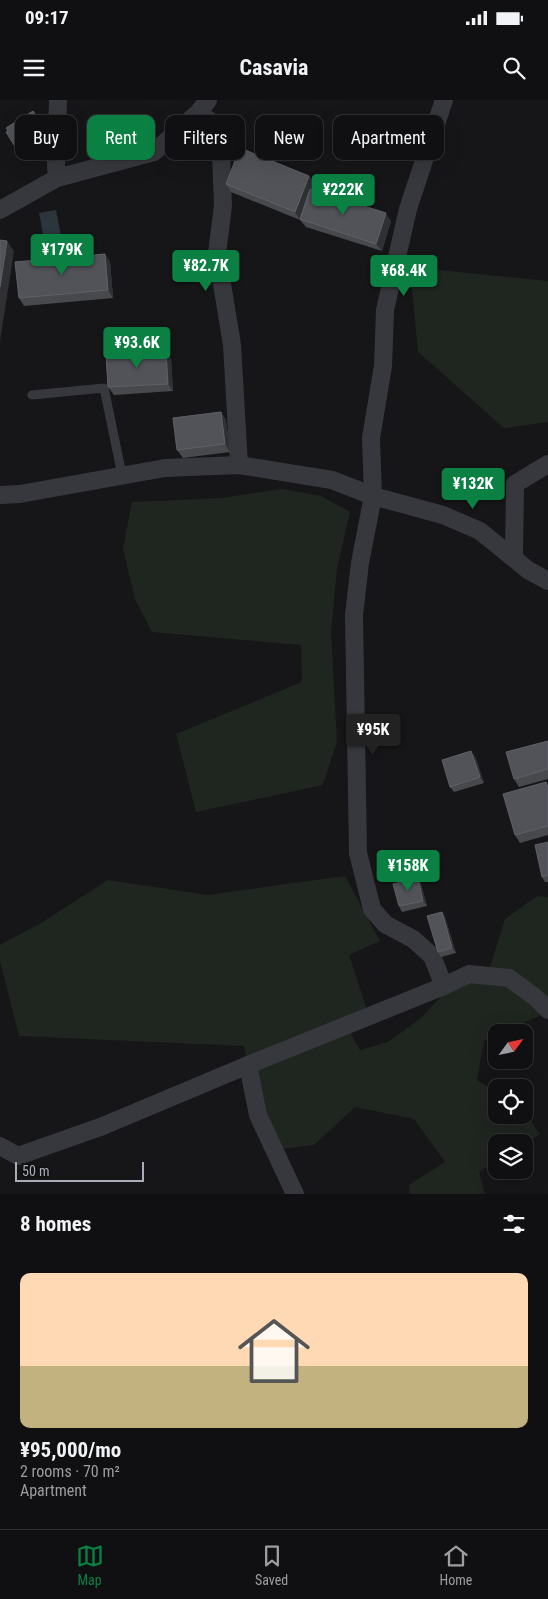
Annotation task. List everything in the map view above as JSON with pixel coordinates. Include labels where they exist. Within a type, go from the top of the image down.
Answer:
[{"type":"street","points":[[57,178],[58,100]]},
{"type":"street","points":[[444,100],[408,209],[385,310],[383,366],[371,438],[373,496],[360,563],[354,615],[358,852],[372,909],[384,924],[414,939],[432,956],[444,986]]},
{"type":"street","points":[[0,210],[57,178],[154,152],[204,106],[215,129],[221,153],[223,206],[217,253],[232,345],[240,465]]},
{"type":"street","points":[[514,558],[515,484],[548,464]]},
{"type":"street","points":[[0,495],[20,494],[165,468],[240,465],[332,480],[373,496],[443,515],[480,531],[528,570],[548,581]]},
{"type":"street","points":[[0,1146],[18,1156],[103,1126],[469,974],[509,978],[535,997],[548,1010]]},
{"type":"street","points":[[248,1065],[258,1116],[295,1194]]},
{"type":"lane","points":[[32,395],[104,388],[122,475]]},
{"type":"shaded area","points":[[56,210],[61,236],[44,239],[39,213]]},
{"type":"shaded area","points":[[410,267],[548,281],[548,422],[504,428],[418,352]]},
{"type":"shaded area","points":[[282,489],[321,496],[350,512],[337,568],[331,632],[337,741],[323,785],[196,812],[176,734],[302,682],[301,645],[152,632],[135,599],[123,549],[132,502],[221,498]]},
{"type":"shaded area","points":[[345,876],[380,941],[349,955],[370,1019],[350,1032],[360,1050],[388,1042],[421,1018],[447,990],[490,967],[505,919],[537,896],[548,897],[548,1012],[520,1024],[488,1024],[488,1039],[484,1041],[477,1080],[488,1087],[488,1124],[533,1124],[540,1134],[533,1139],[533,1134],[488,1134],[488,1166],[479,1172],[485,1194],[410,1194],[409,1185],[445,1162],[414,1119],[355,1107],[314,1145],[270,1150],[258,1115],[244,1046],[19,1036],[0,961],[0,945],[41,923],[108,880],[208,895]]},
{"type":"building","points":[[33,111],[36,115],[27,115]]},
{"type":"building","points":[[15,122],[15,145],[6,132],[8,131],[6,128]]},
{"type":"building","points":[[245,150],[255,154],[255,160],[270,160],[309,176],[295,212],[226,184],[235,160],[245,160]]},
{"type":"building","points":[[310,189],[386,213],[376,244],[300,219]]},
{"type":"building","points":[[0,240],[7,241],[0,287]]},
{"type":"building","points":[[105,254],[108,290],[19,298],[15,262]]},
{"type":"building","points":[[166,351],[168,384],[108,387],[106,355]]},
{"type":"building","points":[[221,412],[225,444],[177,450],[173,418]]},
{"type":"building","points":[[548,741],[548,769],[514,779],[506,752]]},
{"type":"building","points":[[471,751],[480,777],[450,787],[442,760]]},
{"type":"building","points":[[546,782],[548,788],[548,826],[515,835],[503,794]]},
{"type":"building","points":[[548,842],[548,875],[542,877],[535,845]]},
{"type":"building","points":[[418,878],[423,901],[399,906],[393,884]]},
{"type":"building","points":[[442,912],[452,948],[438,952],[427,916]]}]
